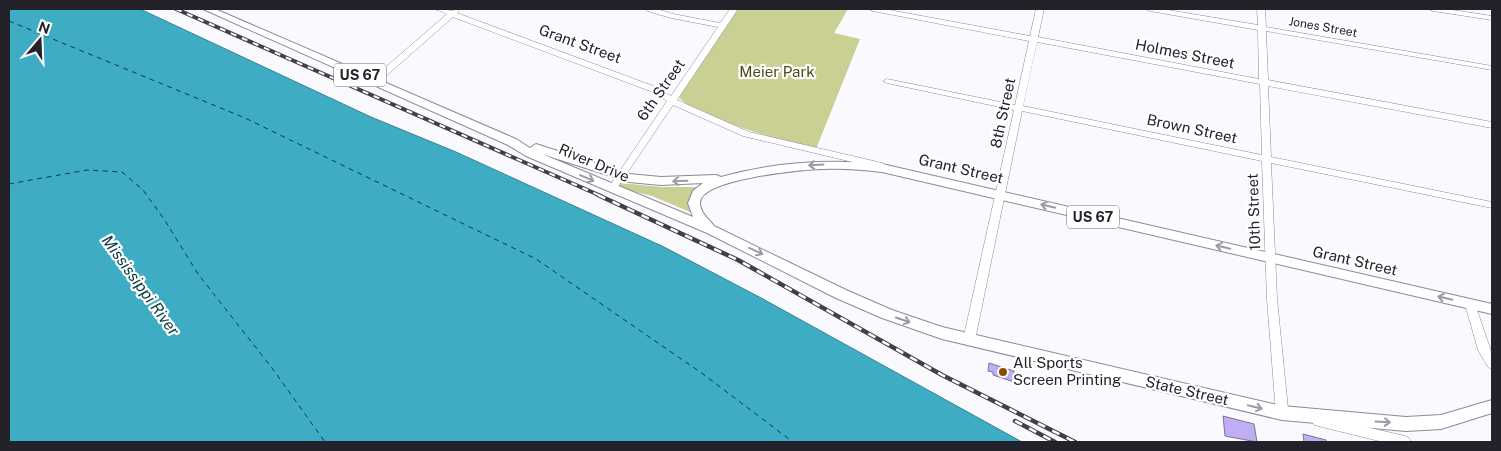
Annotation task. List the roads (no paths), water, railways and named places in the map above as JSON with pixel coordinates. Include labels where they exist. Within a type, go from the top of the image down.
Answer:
[{"type":"main road","name":"River Drive","points":[[208,9],[512,142],[530,153],[711,230],[841,294],[887,314],[969,340]]},
{"type":"main road","name":"US 67","points":[[512,142],[620,176],[643,180],[728,179],[816,164],[846,164],[882,168],[916,176]]},
{"type":"main road","name":"Grant Street","points":[[916,176],[1492,309]]},
{"type":"main road","points":[[711,230],[694,210],[695,198],[698,192],[709,185],[728,179]]},
{"type":"main road","name":"State Street","points":[[969,340],[1282,413]]},
{"type":"main road","name":"US 67","points":[[1282,413],[1406,424],[1441,422],[1484,411],[1492,407]]},
{"type":"street","name":"Grant Street","points":[[439,9],[455,11],[624,78],[746,134],[916,176]]},
{"type":"street","points":[[650,9],[671,16],[722,26]]},
{"type":"street","name":"6th Street","points":[[612,188],[734,9]]},
{"type":"street","name":"Holmes Street","points":[[873,9],[1492,125]]},
{"type":"street","name":"8th Street","points":[[969,340],[1040,9]]},
{"type":"street","name":"Jones Street","points":[[1150,9],[1492,68]]},
{"type":"street","name":"10th Street","points":[[1262,9],[1273,313],[1282,413]]},
{"type":"street","points":[[1433,9],[1492,18]]},
{"type":"street","points":[[375,81],[455,11]]},
{"type":"street","name":"Brown Street","points":[[887,81],[1492,205]]},
{"type":"street","points":[[1470,304],[1484,350],[1492,364]]},
{"type":"street","name":"State Street","points":[[1282,413],[1405,442]]},
{"type":"water","name":"Mississippi River","points":[[9,9],[140,9],[371,117],[456,152],[664,247],[763,299],[1022,442],[9,442]]},
{"type":"railway","points":[[176,9],[601,196]]},
{"type":"railway","points":[[598,195],[738,260],[942,375],[1075,442]]},
{"type":"railway","points":[[1015,421],[1055,442]]},
{"type":"place","name":"All Sports Screen Printing","points":[[1003,372]]},
{"type":"park label","name":"Meier Park","points":[[777,72]]}]
